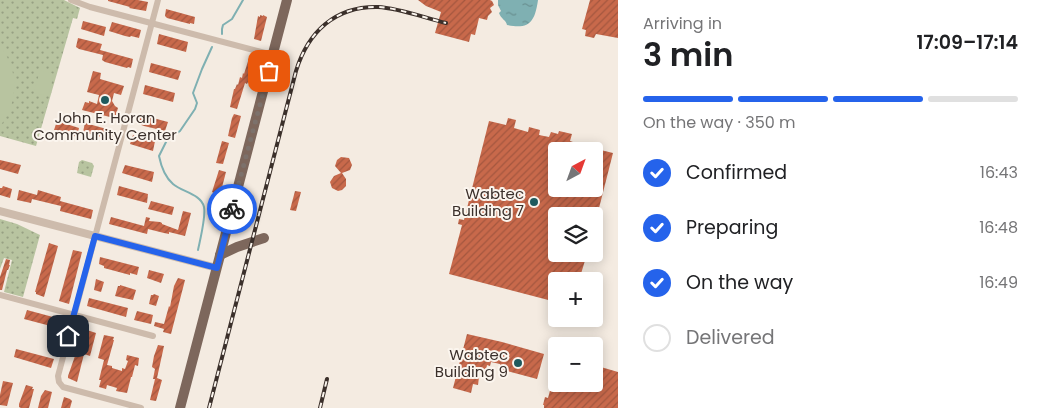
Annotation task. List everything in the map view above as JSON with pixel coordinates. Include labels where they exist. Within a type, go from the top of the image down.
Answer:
[{"type":"main road","points":[[180,408],[287,0]]},
{"type":"main road","points":[[220,256],[238,247],[264,238]]},
{"type":"street","points":[[71,0],[90,7],[272,56]]},
{"type":"street","points":[[141,408],[63,387],[59,382],[58,376],[158,0]]},
{"type":"street","points":[[0,211],[217,268]]},
{"type":"street","points":[[0,295],[153,336]]},
{"type":"green space","points":[[0,0],[64,0],[80,8],[77,19],[73,18],[36,146],[0,136]]},
{"type":"green space","points":[[0,46],[11,65],[14,86],[11,107],[0,126]]},
{"type":"green space","points":[[40,70],[54,74],[48,96],[34,93]]},
{"type":"green space","points":[[82,160],[92,163],[94,166],[91,177],[77,173],[79,162]]},
{"type":"green space","points":[[0,219],[17,224],[40,235],[23,297],[4,292],[12,260],[4,258],[0,269]]},
{"type":"water","points":[[498,0],[538,0],[535,13],[530,22],[526,25],[515,26],[507,25],[500,15],[501,11]]},
{"type":"building","points":[[108,0],[148,2],[146,11],[129,8]]},
{"type":"building","points":[[418,0],[490,0],[494,5],[490,8],[492,12],[487,20],[479,18],[475,35],[471,34],[469,42],[435,33],[441,12],[426,6]]},
{"type":"building","points":[[590,0],[618,0],[618,38],[596,34],[594,38],[585,36],[586,30],[582,29]]},
{"type":"building","points":[[166,9],[195,17],[194,24],[167,18],[165,16]]},
{"type":"building","points":[[260,15],[267,17],[261,41],[254,39],[258,16],[260,17]]},
{"type":"building","points":[[83,21],[106,27],[104,36],[81,29]]},
{"type":"building","points":[[112,22],[141,30],[139,38],[109,31]]},
{"type":"building","points":[[159,34],[188,42],[186,52],[157,44]]},
{"type":"building","points":[[78,38],[102,44],[100,50],[133,59],[131,68],[105,62],[102,60],[103,55],[79,49],[76,47]]},
{"type":"building","points":[[249,58],[255,60],[251,80],[247,84],[245,83],[237,109],[230,107],[234,89],[238,85],[240,77],[242,78],[244,74]]},
{"type":"building","points":[[151,63],[181,71],[178,80],[149,72]]},
{"type":"building","points":[[93,71],[101,73],[100,79],[124,86],[121,95],[114,93],[112,101],[118,108],[115,118],[82,110],[85,102],[89,103],[89,101],[97,104],[99,95],[87,92]]},
{"type":"building","points":[[145,85],[175,93],[173,102],[143,94]]},
{"type":"building","points":[[138,114],[168,122],[165,131],[136,123]]},
{"type":"building","points":[[234,114],[241,116],[235,138],[228,136]]},
{"type":"building","name":"Wabtec Building 7","points":[[508,118],[516,120],[514,128],[528,132],[529,127],[540,130],[539,135],[549,137],[551,132],[558,134],[559,131],[572,134],[570,141],[573,142],[548,142],[548,198],[602,198],[599,207],[548,207],[548,262],[585,262],[582,272],[548,272],[548,300],[449,274],[462,225],[458,224],[459,219],[464,220],[489,121],[506,125]]},
{"type":"building","points":[[57,121],[79,128],[77,137],[54,130]]},
{"type":"building","points":[[85,123],[114,131],[112,140],[83,132]]},
{"type":"building","points":[[133,135],[155,141],[153,151],[130,144]]},
{"type":"building","points":[[222,141],[229,143],[223,164],[216,163]]},
{"type":"building","name":"Wabtec Building 7","points":[[603,151],[613,153],[603,192]]},
{"type":"building","points":[[341,157],[349,158],[352,165],[350,170],[342,173],[346,179],[346,186],[338,191],[332,188],[330,182],[334,176],[341,173],[335,166],[337,160]]},
{"type":"building","points":[[0,160],[21,165],[18,174],[0,169]]},
{"type":"building","points":[[125,165],[154,172],[152,182],[122,173]]},
{"type":"building","points":[[219,170],[226,172],[220,195],[213,194],[212,192]]},
{"type":"building","points":[[3,186],[12,189],[10,198],[0,195],[0,188]]},
{"type":"building","points":[[119,186],[148,194],[147,203],[117,195]]},
{"type":"building","points":[[19,190],[37,195],[38,190],[61,197],[60,201],[93,210],[91,219],[60,211],[61,206],[32,199],[31,203],[17,200]]},
{"type":"building","points":[[295,191],[301,192],[296,211],[290,210]]},
{"type":"building","points":[[151,201],[174,207],[172,215],[148,209]]},
{"type":"building","points":[[183,211],[191,213],[185,236],[148,229],[147,234],[109,224],[111,217],[144,226],[146,217],[150,218],[149,221],[160,222],[178,230]]},
{"type":"building","points":[[49,243],[58,246],[44,297],[35,292]]},
{"type":"building","points":[[73,250],[82,252],[69,304],[59,301]]},
{"type":"building","points":[[100,257],[139,267],[137,275],[104,268],[104,266],[99,264]]},
{"type":"building","points":[[6,259],[10,260],[10,265],[2,290],[0,290],[0,277]]},
{"type":"building","points":[[149,270],[164,274],[161,283],[147,278]]},
{"type":"building","points":[[178,278],[185,280],[171,334],[163,332],[164,329],[154,326],[155,322],[164,324]]},
{"type":"building","points":[[96,279],[104,282],[101,292],[94,290]]},
{"type":"building","points":[[120,285],[136,290],[133,300],[115,296]]},
{"type":"building","points":[[151,295],[159,296],[156,306],[149,304]]},
{"type":"building","points":[[89,298],[128,308],[126,317],[87,306]]},
{"type":"building","points":[[27,310],[64,320],[62,329],[24,319]]},
{"type":"building","points":[[137,311],[153,315],[151,324],[134,320]]},
{"type":"building","points":[[87,330],[96,333],[90,356],[84,354],[77,382],[68,378],[68,376],[75,356],[79,357]]},
{"type":"building","name":"Wabtec Building 9","points":[[467,334],[544,354],[537,379],[500,369],[500,364],[491,362],[490,366],[487,365],[486,370],[478,367],[476,376],[479,377],[478,385],[473,384],[471,393],[453,388]]},
{"type":"building","points":[[104,335],[114,337],[107,365],[122,371],[122,368],[125,369],[128,361],[126,360],[127,355],[139,358],[138,366],[135,365],[127,393],[116,391],[117,388],[107,385],[106,389],[99,387],[104,360],[98,358]]},
{"type":"building","points":[[158,345],[164,346],[157,378],[162,380],[156,401],[150,400],[155,379],[153,379],[155,369],[152,367]]},
{"type":"building","points":[[16,349],[54,359],[51,368],[14,357]]},
{"type":"building","points":[[603,368],[618,372],[618,408],[544,408],[545,397],[548,398],[550,392],[603,392]]},
{"type":"building","points":[[3,381],[13,383],[7,406],[0,405]]},
{"type":"building","points":[[26,385],[34,389],[29,408],[21,408],[19,404]]},
{"type":"building","points":[[45,390],[52,392],[48,408],[38,408],[41,396]]},
{"type":"building","points":[[64,397],[72,401],[70,408],[61,408]]},
{"type":"waterway","points":[[222,34],[223,25],[232,19],[243,0]]},
{"type":"waterway","points":[[198,250],[204,222],[204,207],[199,199],[170,181],[164,172],[159,156],[167,140],[180,131],[195,109],[197,103],[193,93],[212,47]]},
{"type":"railway","points":[[209,408],[296,71],[308,44],[325,24],[349,11],[363,8],[395,9],[446,23]]},
{"type":"railway","points":[[320,408],[327,379]]},
{"type":"way so far","points":[[232,209],[269,71]]},
{"type":"place","name":"John E. Horan Community Center","points":[[105,100]]},
{"type":"place","name":"Wabtec Building 7","points":[[534,202]]},
{"type":"place","name":"Wabtec Building 9","points":[[518,363]]},
{"type":"route","points":[[68,336],[95,236],[217,268],[232,209]]}]
